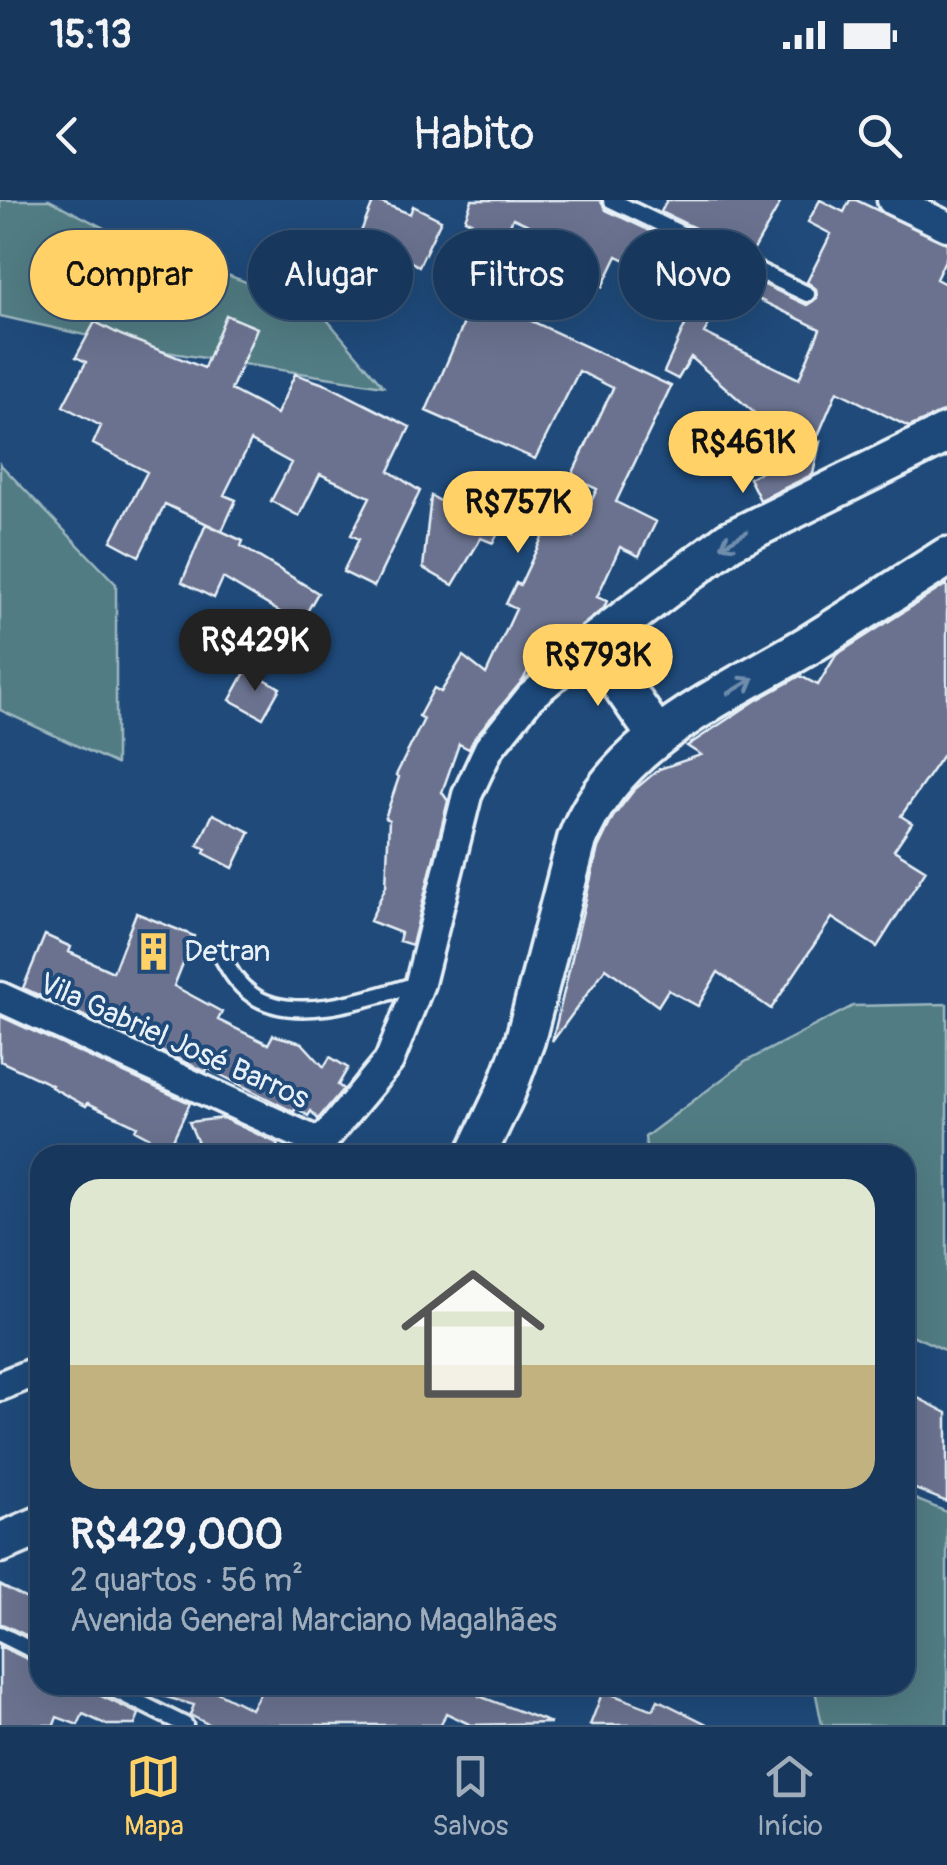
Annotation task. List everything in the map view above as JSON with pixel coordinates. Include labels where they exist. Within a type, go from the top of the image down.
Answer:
[{"type":"street","points":[[892,200],[947,226]]},
{"type":"street","points":[[319,1145],[389,1061],[420,983],[467,794],[489,748],[530,697],[728,541],[947,433]]},
{"type":"street","points":[[481,1145],[506,1094],[525,1040],[568,869],[588,808],[657,736],[947,557]]},
{"type":"street","points":[[593,644],[657,736]]},
{"type":"street","name":"Vila Gabriel José Barros","points":[[0,997],[308,1145]]},
{"type":"street","points":[[0,1386],[30,1374]]},
{"type":"street","points":[[0,1544],[30,1530]]},
{"type":"lane","points":[[611,200],[807,294]]},
{"type":"lane","points":[[222,957],[237,982],[254,997],[282,1009],[364,1000],[420,983]]},
{"type":"lane","points":[[0,1634],[30,1649]]},
{"type":"lane","points":[[124,1695],[185,1725]]},
{"type":"green space","points":[[0,200],[49,200],[108,230],[30,230],[30,320],[228,320],[228,275],[248,283],[248,320],[327,320],[383,386],[147,349],[0,316]]},
{"type":"green space","points":[[0,464],[116,584],[116,764],[0,710]]},
{"type":"green space","points":[[947,1004],[947,1351],[915,1337],[915,1145],[646,1145],[645,1137],[745,1062],[853,1006]]},
{"type":"green space","points":[[915,1499],[947,1512],[947,1725],[822,1725],[816,1695],[915,1695]]},
{"type":"building","points":[[374,200],[410,214],[413,206],[441,220],[419,266],[413,263],[413,230],[362,230]]},
{"type":"building","points":[[472,200],[600,200],[606,210],[648,230],[619,230],[619,257],[602,287],[599,230],[539,230],[513,218],[508,230],[488,230],[465,219]]},
{"type":"building","points":[[667,200],[782,200],[765,230],[699,230],[661,212]]},
{"type":"building","points":[[820,200],[844,212],[850,200],[856,200],[947,243],[947,256],[936,279],[947,285],[947,411],[909,427],[837,391],[814,445],[820,442],[813,474],[760,500],[749,478],[813,445],[761,419],[691,357],[678,379],[664,372],[686,323],[680,320],[711,320],[704,333],[799,379],[820,329],[766,303],[766,286],[807,305],[817,298],[816,289],[807,282],[831,234],[808,222]]},
{"type":"building","points":[[228,316],[257,328],[231,390],[277,414],[295,374],[327,385],[410,427],[389,471],[420,491],[374,587],[343,572],[359,539],[351,535],[370,497],[320,474],[299,516],[271,501],[291,463],[251,441],[224,495],[236,500],[222,531],[165,504],[139,556],[111,541],[147,472],[93,444],[101,426],[63,406],[86,362],[76,357],[95,322],[204,368]]},
{"type":"building","points":[[465,320],[530,320],[671,386],[616,502],[656,522],[639,556],[620,547],[597,597],[607,601],[604,608],[575,632],[570,630],[561,648],[539,667],[532,663],[469,749],[459,744],[442,792],[448,801],[412,945],[399,941],[401,933],[370,921],[386,886],[389,820],[385,818],[399,777],[396,775],[424,719],[419,716],[434,688],[441,692],[463,656],[486,674],[516,609],[506,604],[516,583],[520,585],[548,525],[574,537],[597,489],[571,477],[613,388],[579,371],[535,459],[426,411]]},
{"type":"building","points":[[463,491],[507,515],[493,543],[481,538],[453,585],[423,568],[431,496],[459,511]]},
{"type":"building","points":[[206,524],[243,541],[241,546],[318,593],[300,624],[223,578],[214,598],[182,582]]},
{"type":"building","points":[[947,584],[947,749],[901,816],[912,823],[894,850],[926,870],[877,947],[832,918],[771,1009],[718,972],[698,1006],[668,990],[658,1006],[606,968],[552,1042],[598,848],[613,817],[634,790],[659,769],[701,755],[687,746],[755,701],[800,676],[818,685],[836,655]]},
{"type":"building","points":[[247,669],[280,688],[263,718],[230,700]]},
{"type":"building","points":[[213,814],[250,832],[233,868],[204,853],[206,849],[198,845]]},
{"type":"building","points":[[136,913],[194,936],[174,986],[222,1012],[218,1020],[268,1044],[273,1035],[302,1043],[324,1067],[330,1057],[348,1068],[338,1085],[343,1089],[318,1119],[311,1111],[308,1116],[296,1107],[294,1112],[207,1068],[206,1072],[23,988],[45,935],[71,947],[69,952],[113,972]]},
{"type":"building","points":[[0,1016],[190,1103],[170,1145],[163,1145],[135,1130],[137,1126],[88,1103],[86,1106],[0,1061]]},
{"type":"building","points":[[223,1118],[279,1144],[199,1145],[189,1122]]},
{"type":"building","points":[[915,1397],[947,1413],[947,1502],[915,1489]]},
{"type":"building","points":[[0,1585],[30,1601],[30,1637],[0,1623]]},
{"type":"building","points":[[0,1646],[30,1660],[30,1695],[99,1695],[139,1714],[135,1725],[107,1725],[83,1714],[78,1725],[57,1717],[54,1725],[0,1725]]},
{"type":"building","points":[[159,1695],[223,1695],[251,1709],[259,1695],[479,1695],[551,1723],[471,1725],[446,1713],[441,1725],[210,1725],[190,1715],[194,1705]]},
{"type":"building","points":[[601,1695],[614,1695],[653,1710],[658,1700],[709,1725],[590,1725]]},
{"type":"place","name":"Detran","points":[[154,951]]}]
